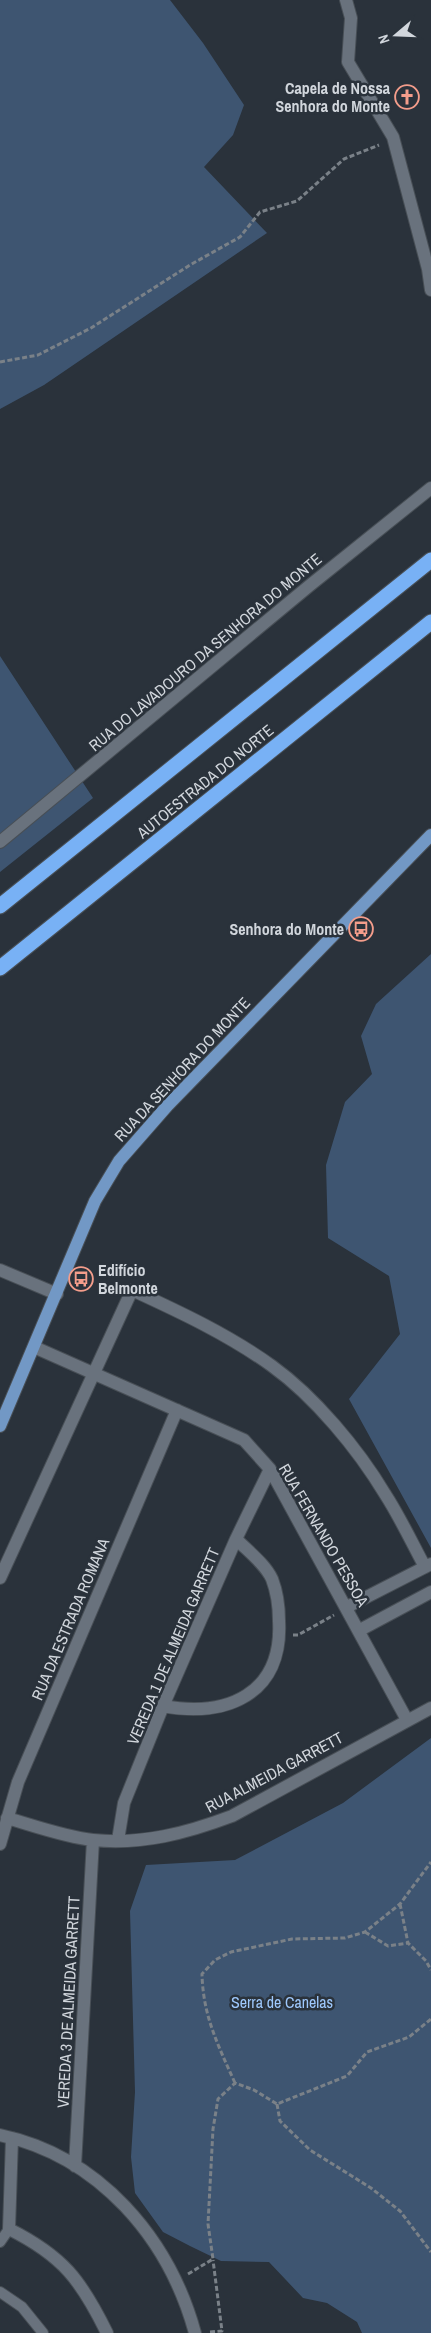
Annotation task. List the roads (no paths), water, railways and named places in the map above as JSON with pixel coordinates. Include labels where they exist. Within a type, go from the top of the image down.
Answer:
[{"type":"highway","name":"AUTOESTRADA DO NORTE","points":[[0,906],[431,560]]},
{"type":"highway","name":"AUTOESTRADA DO NORTE","points":[[0,968],[431,622]]},
{"type":"main road","name":"RUA DA SENHORA DO MONTE","points":[[0,1426],[95,1201],[119,1161],[168,1104],[431,834]]},
{"type":"street","points":[[346,0],[351,18],[348,62],[393,137],[429,268],[431,290]]},
{"type":"street","name":"RUA DO LAVADOURO DA SENHORA DO MONTE","points":[[0,842],[309,586],[431,488]]},
{"type":"street","points":[[0,1270],[57,1294]]},
{"type":"street","points":[[0,1578],[92,1373],[132,1290],[207,1325],[272,1366],[338,1429],[385,1493],[428,1566],[347,1607]]},
{"type":"street","name":"RUA FERNANDO PESSOA","points":[[34,1347],[244,1440],[270,1469],[360,1630],[407,1720]]},
{"type":"street","name":"RUA DA ESTRADA ROMANA","points":[[0,1844],[18,1782],[177,1410]]},
{"type":"street","name":"VEREDA 1 DE ALMEIDA GARRETT","points":[[118,1840],[124,1803],[163,1706],[236,1539],[270,1469]]},
{"type":"street","points":[[163,1706],[200,1710],[234,1702],[259,1688],[273,1666],[280,1635],[278,1607],[272,1579],[236,1539]]},
{"type":"street","points":[[360,1630],[431,1592]]},
{"type":"street","name":"RUA ALMEIDA GARRETT","points":[[8,1818],[93,1840],[161,1838],[204,1827],[232,1816],[431,1708]]},
{"type":"street","name":"VEREDA 3 DE ALMEIDA GARRETT","points":[[75,2166],[93,1840]]},
{"type":"street","points":[[106,2333],[76,2277],[52,2253],[9,2228],[6,2137],[58,2155],[95,2178],[118,2199],[149,2234],[175,2280],[195,2333]]},
{"type":"lane","points":[[0,2242],[9,2228]]},
{"type":"lane","points":[[0,2292],[22,2307],[43,2333]]},
{"type":"place","name":"Capela de Nossa Senhora do Monte","points":[[407,97]]},
{"type":"place","name":"Senhora do Monte","points":[[361,929]]},
{"type":"place","name":"Edifício Belmonte","points":[[81,1279]]},
{"type":"park label","name":"Serra de Canelas","points":[[282,2002]]}]
